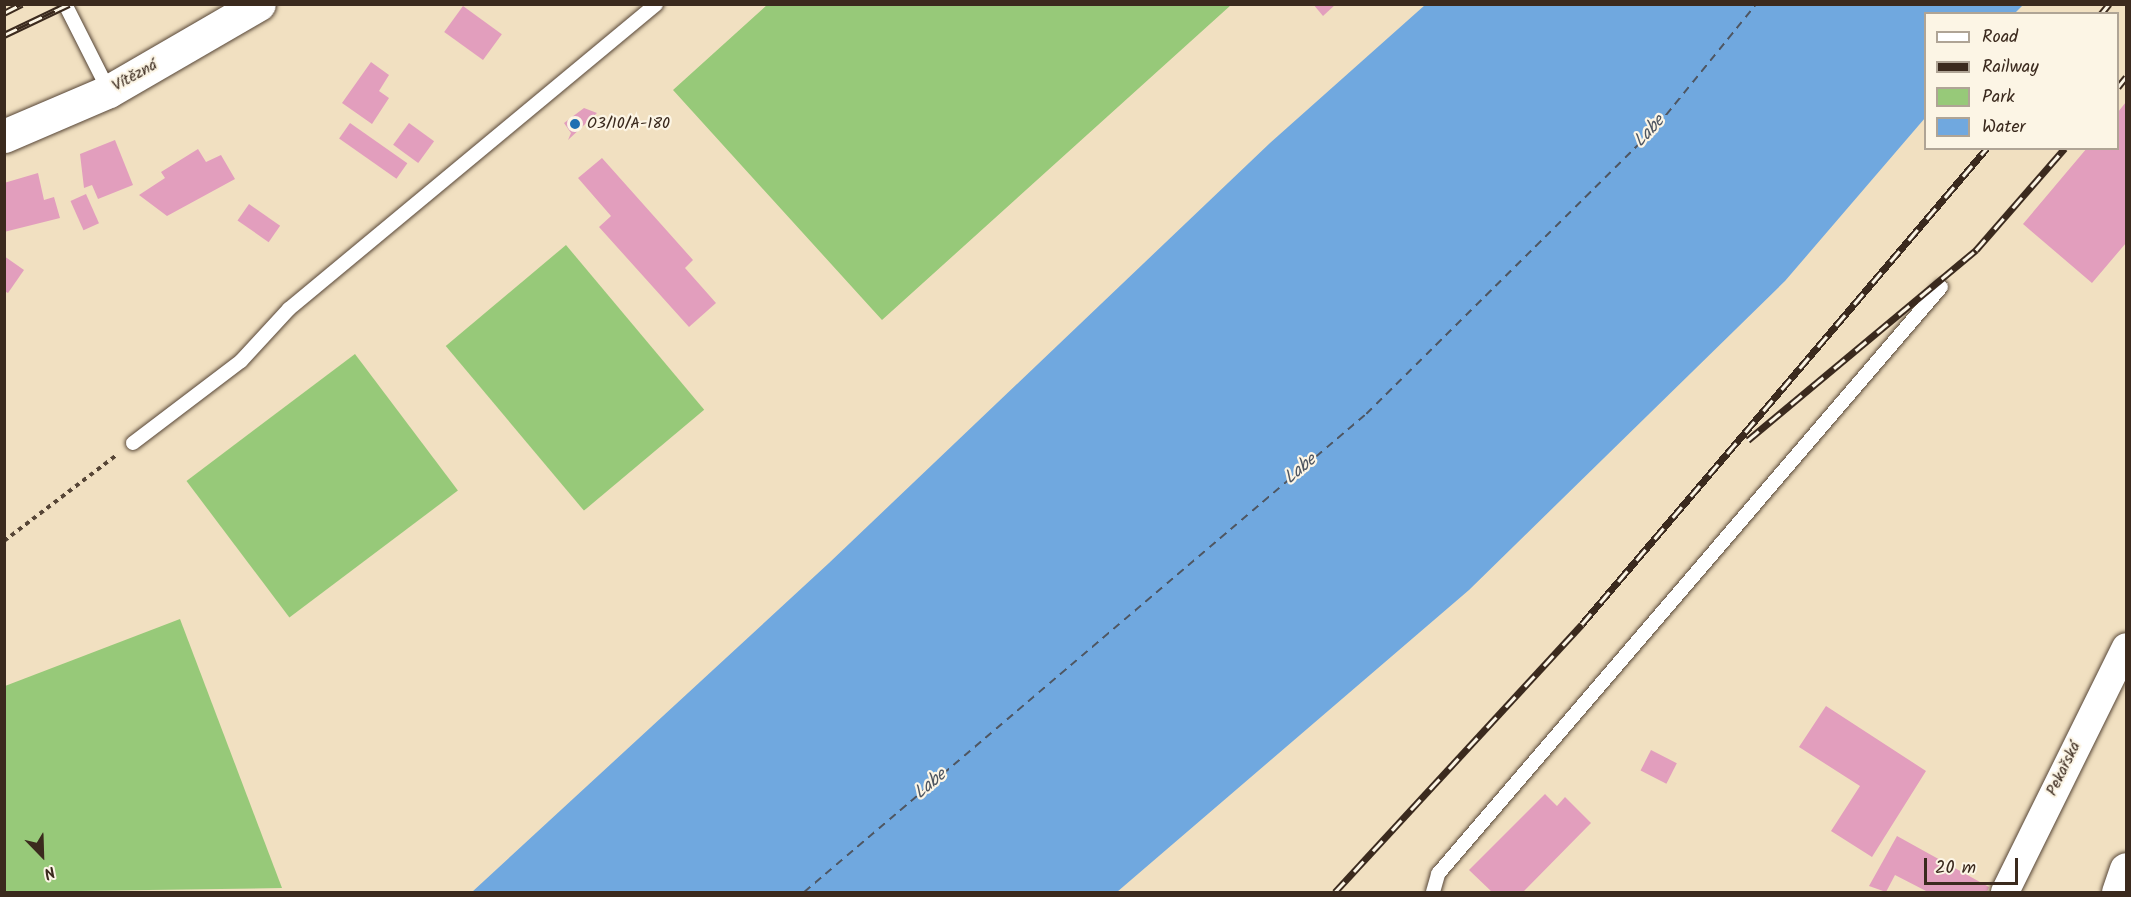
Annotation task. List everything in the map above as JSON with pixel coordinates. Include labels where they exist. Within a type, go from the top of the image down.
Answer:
[{"type":"main road","name":"Vítězná","points":[[4,136],[109,91],[259,4]]},
{"type":"main road","points":[[2118,892],[2127,869]]},
{"type":"street","name":"Pekařská","points":[[2005,892],[2127,648]]},
{"type":"lane","points":[[65,4],[109,91]]},
{"type":"lane","points":[[133,443],[241,361],[289,309],[656,4]]},
{"type":"lane","points":[[1434,892],[1438,874],[1941,287]]},
{"type":"path","points":[[4,541],[133,443]]},
{"type":"green space","points":[[767,5],[1231,5],[882,320],[673,90]]},
{"type":"green space","points":[[566,245],[704,410],[584,511],[446,346]]},
{"type":"green space","points":[[355,354],[458,491],[289,618],[186,481]]},
{"type":"green space","points":[[180,619],[282,888],[5,892],[5,686]]},
{"type":"water","name":"Labe","points":[[1425,5],[2023,5],[2016,12],[1924,12],[1924,119],[1785,281],[1469,590],[1117,892],[472,892],[829,563],[1270,143]]},
{"type":"building","points":[[1313,4],[1336,4],[1323,16]]},
{"type":"building","points":[[463,6],[502,34],[483,60],[444,32]]},
{"type":"building","points":[[371,62],[389,75],[379,91],[389,98],[372,124],[342,103]]},
{"type":"building","points":[[2126,102],[2126,243],[2092,283],[2023,224],[2085,150],[2119,150],[2119,111]]},
{"type":"building","name":"O3/10/A-180","points":[[584,108],[597,113],[568,140],[571,133],[564,123]]},
{"type":"building","points":[[350,123],[407,163],[396,179],[339,139]]},
{"type":"building","points":[[409,123],[434,141],[418,163],[393,145]]},
{"type":"building","points":[[115,140],[133,185],[98,199],[92,185],[84,188],[80,154]]},
{"type":"building","points":[[198,149],[206,162],[221,155],[235,179],[167,216],[139,195],[165,178],[161,172]]},
{"type":"building","points":[[602,158],[693,260],[685,268],[716,303],[689,327],[599,227],[611,216],[578,178]]},
{"type":"building","points":[[38,173],[44,200],[54,197],[60,218],[4,232],[4,183]]},
{"type":"building","points":[[86,194],[99,223],[83,230],[70,201]]},
{"type":"building","points":[[249,204],[280,226],[269,242],[238,220]]},
{"type":"building","points":[[4,256],[24,270],[8,293],[4,291]]},
{"type":"building","points":[[1826,706],[1926,771],[1872,857],[1831,831],[1860,786],[1799,747]]},
{"type":"building","points":[[1651,750],[1677,763],[1666,784],[1641,770]]},
{"type":"building","points":[[1545,794],[1557,806],[1565,797],[1591,823],[1523,892],[1492,892],[1469,870]]},
{"type":"building","points":[[1897,836],[1989,887],[1987,892],[1928,892],[1895,875],[1886,892],[1869,886]]},
{"type":"ferry route","points":[[804,892],[1366,414],[1657,126],[1756,4]]},
{"type":"railway","points":[[4,13],[22,4]]},
{"type":"railway","points":[[4,35],[69,4]]},
{"type":"railway","points":[[2103,12],[2109,4]]},
{"type":"railway","points":[[2119,86],[2126,77]]},
{"type":"railway","points":[[1335,892],[1582,624],[1985,150]]},
{"type":"railway","points":[[1748,440],[1976,250],[2063,150]]},
{"type":"place","name":"O3/10/A-180","points":[[575,124]]}]
